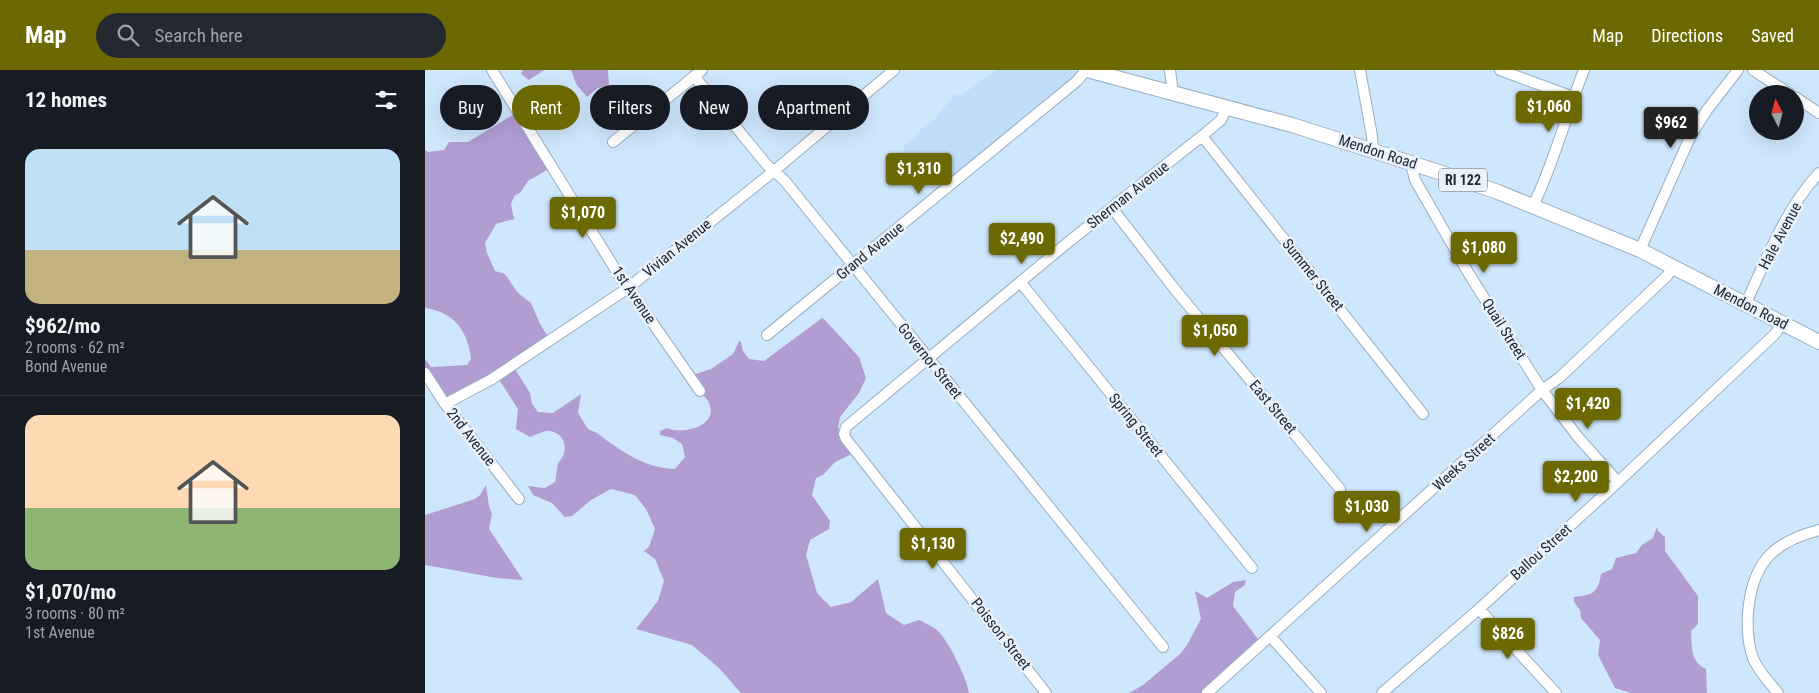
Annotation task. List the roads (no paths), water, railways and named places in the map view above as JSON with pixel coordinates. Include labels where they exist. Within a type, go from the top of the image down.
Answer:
[{"type":"main road","name":"Mendon Road","points":[[1087,70],[1292,125],[1373,150],[1533,206],[1640,250],[1819,342]]},
{"type":"street","name":"1st Avenue","points":[[492,70],[628,288],[700,391]]},
{"type":"street","name":"Vivian Avenue","points":[[445,404],[492,379],[628,288],[894,70]]},
{"type":"street","name":"Grand Avenue","points":[[767,335],[1077,81],[1087,70]]},
{"type":"street","points":[[1170,70],[1173,92]]},
{"type":"street","points":[[1360,70],[1373,150]]},
{"type":"street","points":[[1500,70],[1573,98]]},
{"type":"street","points":[[1533,206],[1554,156],[1584,70]]},
{"type":"street","points":[[1640,250],[1691,135],[1707,110],[1738,70]]},
{"type":"street","points":[[1753,70],[1776,85]]},
{"type":"street","name":"Governor Street","points":[[698,73],[773,171],[784,180],[1163,647]]},
{"type":"street","points":[[613,142],[698,73]]},
{"type":"street","points":[[1804,103],[1819,113]]},
{"type":"street","name":"Sherman Avenue","points":[[844,434],[845,427],[852,421],[1066,244],[1221,120],[1227,107]]},
{"type":"street","name":"Summer Street","points":[[1202,136],[1423,414]]},
{"type":"street","name":"Quail Street","points":[[1411,163],[1415,180],[1469,274],[1542,390],[1578,437],[1618,482]]},
{"type":"street","name":"Hale Avenue","points":[[1746,303],[1795,205],[1807,186],[1819,173]]},
{"type":"street","name":"East Street","points":[[1112,208],[1173,287],[1341,489]]},
{"type":"street","name":"Weeks Street","points":[[1207,693],[1542,390],[1559,378],[1667,276],[1673,267]]},
{"type":"street","name":"Spring Street","points":[[1021,283],[1252,568]]},
{"type":"street","name":"Ballou Street","points":[[1382,693],[1479,609],[1618,482],[1774,335],[1783,323]]},
{"type":"street","name":"2nd Avenue","points":[[425,373],[445,404],[519,499]]},
{"type":"street","name":"Poisson Street","points":[[844,434],[881,484],[1046,693]]},
{"type":"street","points":[[1778,693],[1759,670],[1749,645],[1747,626],[1749,594],[1755,577],[1772,552],[1785,542],[1800,535],[1819,530]]},
{"type":"street","points":[[1479,609],[1556,693]]},
{"type":"street","points":[[1271,636],[1321,693]]}]
